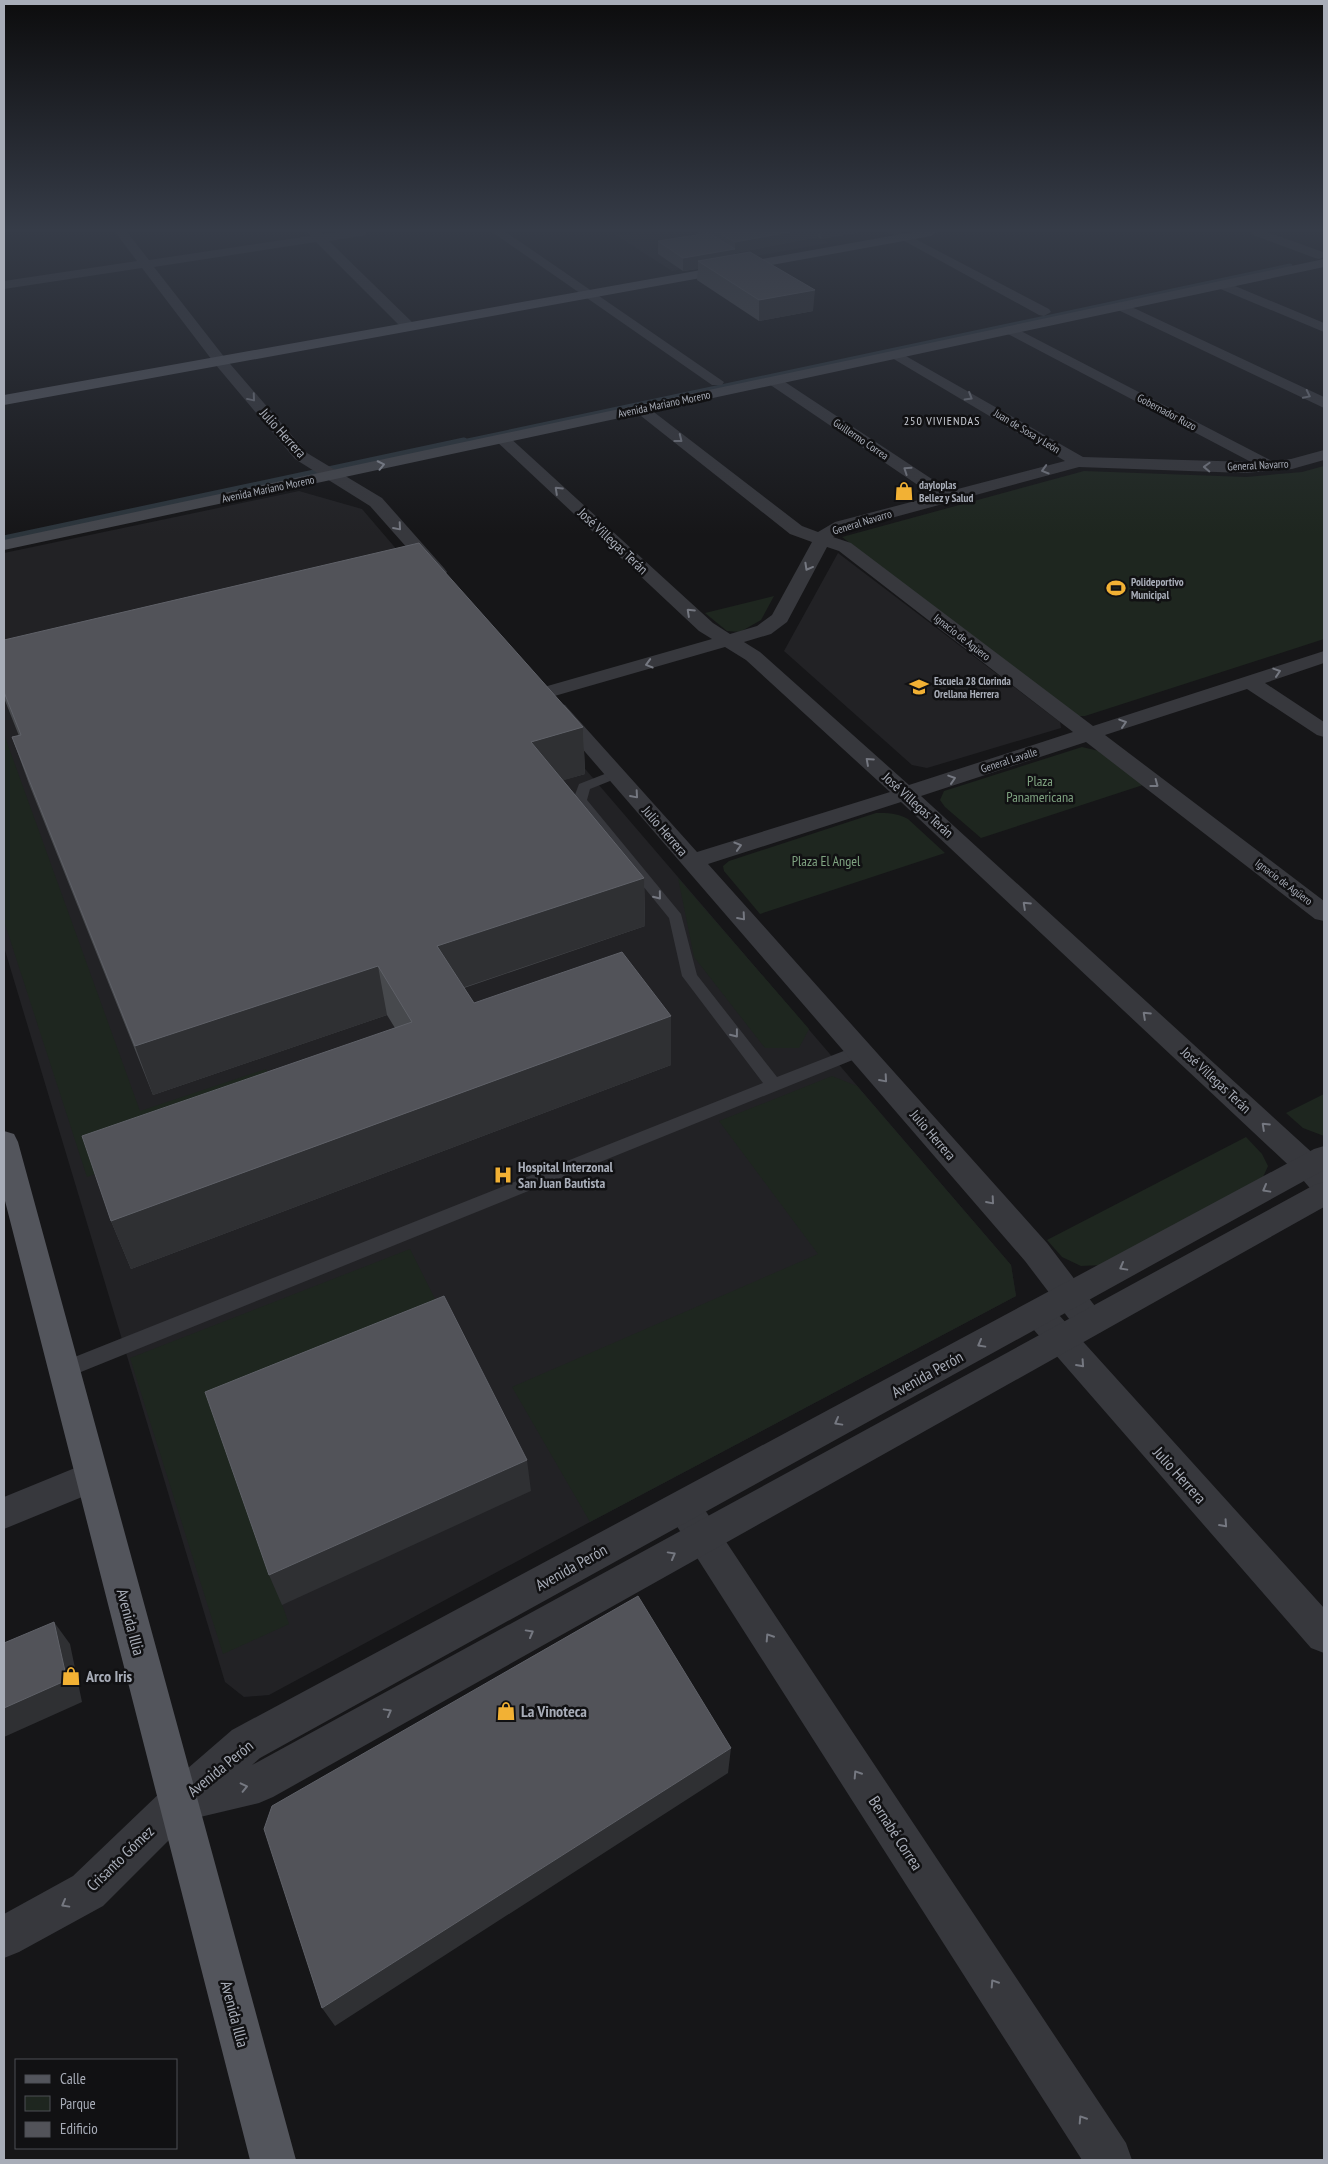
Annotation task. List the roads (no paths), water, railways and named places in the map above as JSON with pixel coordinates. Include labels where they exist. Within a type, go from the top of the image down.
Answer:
[{"type":"main road","points":[[4,400],[370,333]]},
{"type":"main road","name":"Avenida Mariano Moreno","points":[[4,545],[717,382],[946,333]]},
{"type":"main road","name":"Avenida Mariano Moreno","points":[[4,533],[502,439],[997,333]]},
{"type":"main road","name":"Avenida Illia","points":[[4,1148],[273,2160]]},
{"type":"street","name":"Julio Herrera","points":[[199,333],[220,361],[301,456],[376,502],[433,573],[451,586]]},
{"type":"street","points":[[645,333],[717,382]]},
{"type":"street","name":"Gobernador Ruzo","points":[[1017,333],[1270,466]]},
{"type":"street","points":[[1177,333],[1324,403]]},
{"type":"street","name":"Juan de Sosa y León","points":[[897,355],[1079,462]]},
{"type":"street","name":"Guillermo Correa","points":[[774,381],[947,497]]},
{"type":"street","name":"Ignacio de Agüero","points":[[641,409],[796,530],[845,548],[1324,913]]},
{"type":"street","name":"José Villegas Terán","points":[[502,439],[706,627],[753,656],[906,794],[1320,1175]]},
{"type":"street","name":"General Navarro","points":[[538,686],[729,641],[764,630],[780,618],[826,533],[841,526],[1079,462],[1244,468],[1292,464],[1324,455]]},
{"type":"street","name":"General Lavalle","points":[[692,861],[906,794],[1324,657]]},
{"type":"street","points":[[1249,681],[1324,731]]},
{"type":"street","name":"Julio Herrera","points":[[538,686],[1036,1252],[1090,1323]]},
{"type":"street","name":"Avenida Perón","points":[[179,1802],[259,1783],[1038,1314],[1320,1175]]},
{"type":"street","name":"Avenida Perón","points":[[693,1522],[1060,1340],[1090,1323],[1320,1175]]},
{"type":"street","name":"Julio Herrera","points":[[1038,1314],[1324,1636]]},
{"type":"street","points":[[4,1513],[92,1477]]},
{"type":"street","name":"Bernabé Correa","points":[[693,1522],[1109,2160]]},
{"type":"street","name":"Crisanto Gómez","points":[[4,1937],[88,1891],[179,1802]]},
{"type":"lane","points":[[615,774],[584,787],[580,800],[676,918],[690,976],[774,1085]]},
{"type":"lane","points":[[64,1370],[859,1051]]},
{"type":"waterway","points":[[458,443],[975,333]]},
{"type":"waterway","points":[[4,539],[464,441]]},
{"type":"place","name":"dayloplas Bellez y Salud","points":[[904,491]]},
{"type":"place","name":"Polideportivo Municipal","points":[[1116,588]]},
{"type":"place","name":"Escuela 28 Clorinda Orellana Herrera","points":[[919,687]]},
{"type":"place","name":"Hospital Interzonal San Juan Bautista","points":[[503,1175]]},
{"type":"place","name":"Arco Iris","points":[[71,1676]]},
{"type":"place","name":"La Vinoteca","points":[[506,1711]]},
{"type":"district","name":"250 VIVIENDAS","points":[[942,420]]},
{"type":"park label","name":"Plaza Panamericana","points":[[1040,790]]},
{"type":"park label","name":"Plaza El Angel","points":[[826,861]]}]
